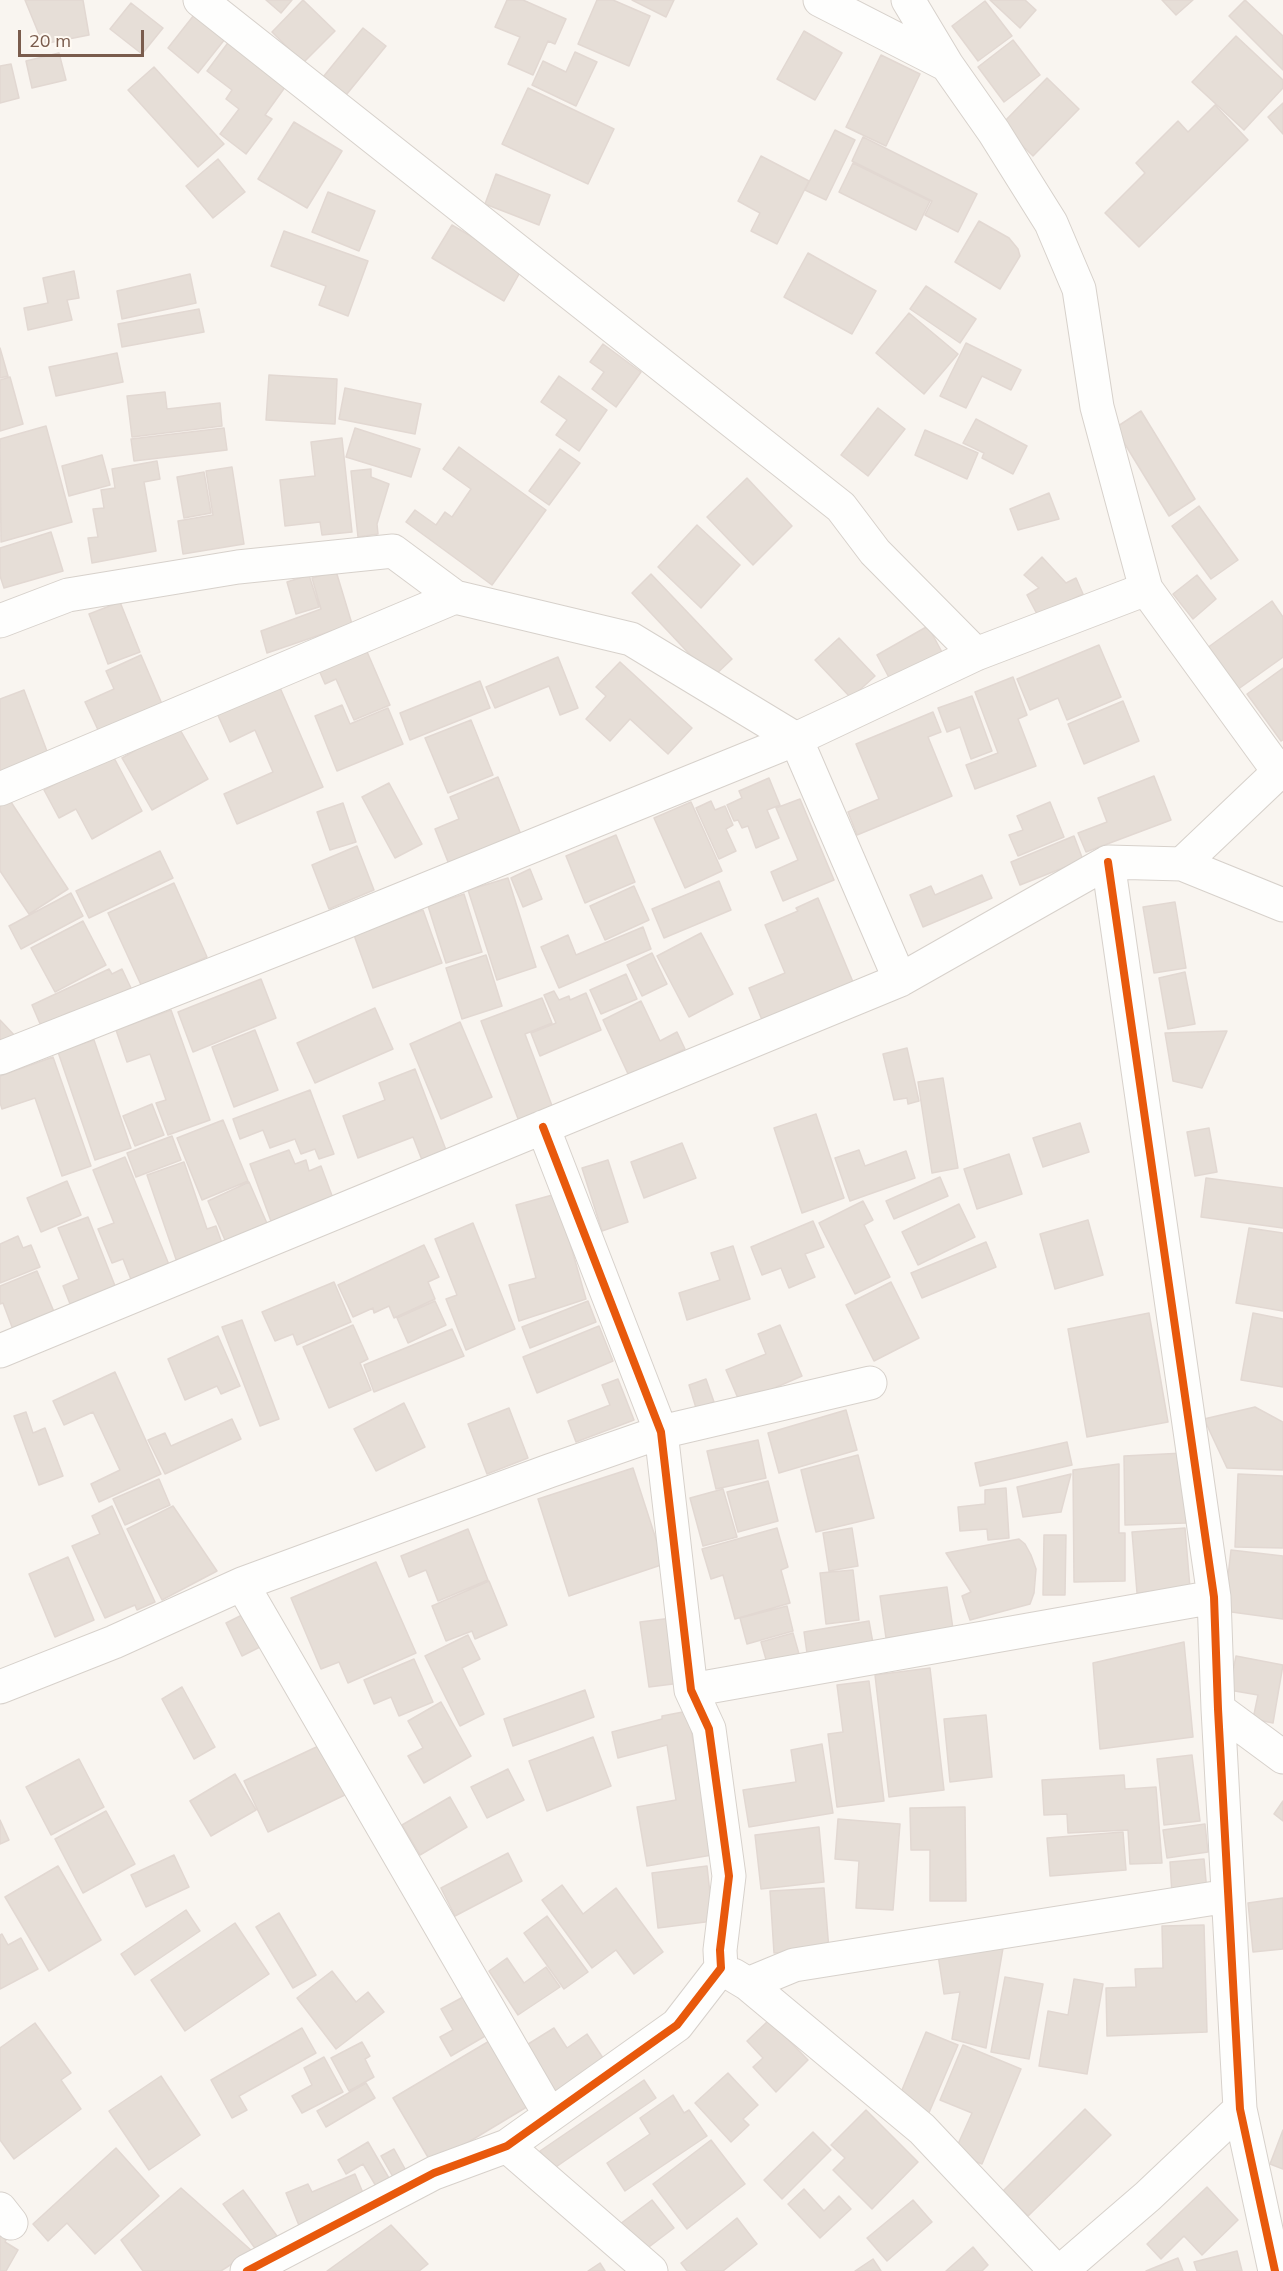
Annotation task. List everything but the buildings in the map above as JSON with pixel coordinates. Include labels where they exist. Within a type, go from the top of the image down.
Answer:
[{"type":"street","points":[[200,0],[841,507],[874,552],[976,654]]},
{"type":"street","points":[[820,0],[947,65]]},
{"type":"street","points":[[908,0],[947,65],[994,132],[1051,224],[1079,288],[1097,407],[1146,588],[1281,770],[1182,864]]},
{"type":"street","points":[[0,621],[68,596],[238,567],[393,551],[455,597],[631,639],[796,739],[900,980]]},
{"type":"street","points":[[0,1058],[343,923],[796,739],[976,654],[1146,588]]},
{"type":"street","points":[[0,789],[455,597]]},
{"type":"street","points":[[1108,862],[1214,1597],[1240,2109],[1275,2271]]},
{"type":"street","points":[[0,1351],[900,980],[1108,862],[1182,864],[1283,905]]},
{"type":"street","points":[[543,1126],[661,1432],[691,1690],[709,1729],[729,1876],[720,1950],[734,1976],[922,2129],[1056,2271]]},
{"type":"street","points":[[0,1687],[114,1642],[242,1584],[661,1432],[870,1383]]},
{"type":"street","points":[[242,1584],[550,2115]]},
{"type":"street","points":[[691,1690],[1214,1597]]},
{"type":"street","points":[[1218,1709],[1283,1757]]},
{"type":"street","points":[[247,2271],[434,2173],[507,2146],[677,2025],[734,1976],[1228,1896]]},
{"type":"street","points":[[1061,2271],[1148,2196],[1240,2109]]},
{"type":"street","points":[[507,2146],[651,2271]]},
{"type":"cycle path","points":[[1108,862],[1214,1597],[1240,2109],[1275,2271]]},
{"type":"cycle path","points":[[247,2271],[434,2173],[507,2146],[677,2025],[721,1968],[720,1950],[729,1876],[709,1729],[691,1690],[661,1432],[543,1127]]}]
